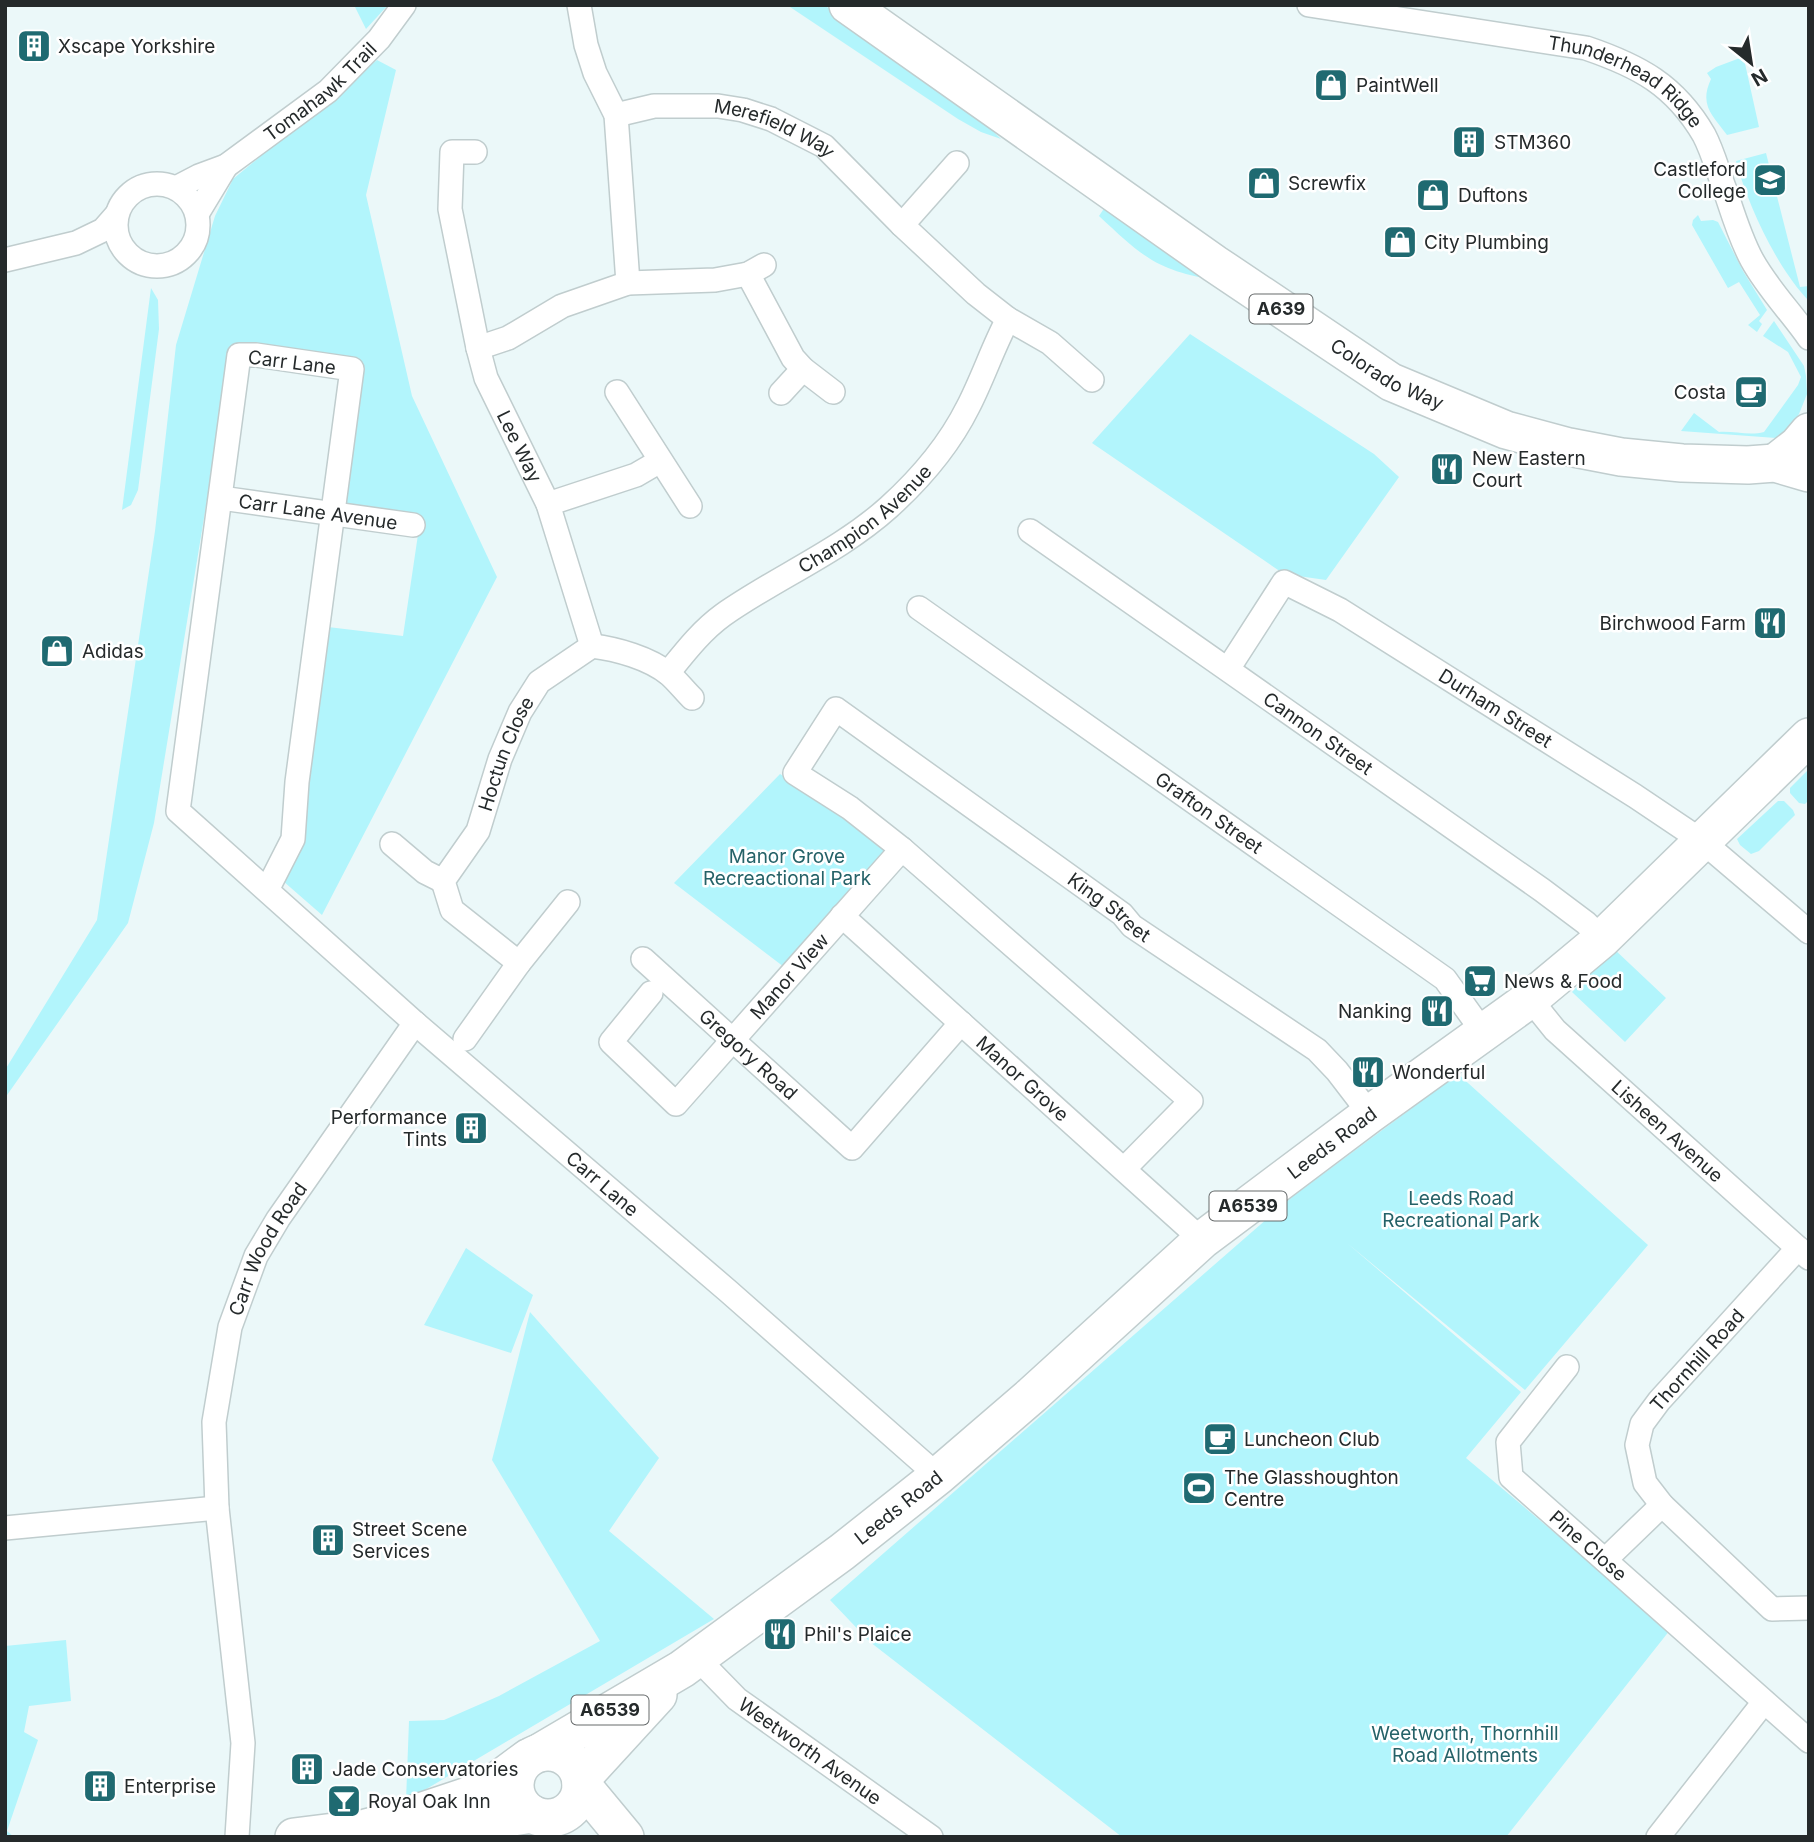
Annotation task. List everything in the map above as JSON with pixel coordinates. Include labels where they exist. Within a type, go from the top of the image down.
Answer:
[{"type":"main road","name":"Colorado Way","points":[[848,5],[1215,264],[1391,382],[1506,430],[1569,447],[1621,457],[1792,468],[1798,446],[1809,432]]},
{"type":"main road","name":"Leeds Road","points":[[390,1822],[468,1796],[496,1781],[533,1756],[690,1663],[842,1552],[938,1476],[1032,1395],[1202,1240],[1530,999],[1602,939],[1809,737]]},
{"type":"main road","name":"Leeds Road","points":[[581,1781],[690,1663]]},
{"type":"main road","points":[[557,1752],[566,1756],[573,1762],[581,1781],[622,1837],[593,1824],[544,1816],[523,1807],[517,1798],[515,1787],[520,1766],[533,1756],[557,1752]]},
{"type":"main road","points":[[294,1837],[366,1828],[390,1822],[476,1823],[544,1816],[573,1807],[579,1798],[581,1781]]},
{"type":"street","name":"Tomahawk Trail","points":[[5,260],[76,243],[103,230],[117,214],[124,200],[136,189],[153,184],[176,188],[226,166],[328,91],[379,39],[404,5]]},
{"type":"street","points":[[579,5],[586,45],[595,73],[616,115],[628,283]]},
{"type":"street","name":"Thunderhead Ridge","points":[[1309,5],[1586,48],[1627,62],[1658,81],[1684,106],[1704,136],[1752,261],[1780,303],[1809,337]]},
{"type":"street","name":"Merefield Way","points":[[616,115],[654,106],[711,106],[743,110],[771,119],[824,146],[902,225],[976,294],[1008,319],[1050,343],[1092,380]]},
{"type":"street","name":"Lee Way","points":[[475,152],[452,152],[450,209],[478,348],[486,378],[548,504],[592,646]]},
{"type":"street","points":[[902,225],[957,163]]},
{"type":"street","name":"Tomahawk Trail","points":[[76,243],[131,257],[147,265],[161,265],[180,258],[194,241],[197,214],[226,166]]},
{"type":"street","points":[[176,188],[187,198],[197,214]]},
{"type":"street","points":[[117,214],[118,237],[131,257]]},
{"type":"street","points":[[478,348],[508,338],[562,306],[628,283],[715,279],[756,270],[774,326],[803,369],[833,392]]},
{"type":"street","name":"Champion Avenue","points":[[668,673],[692,641],[722,616],[833,549],[888,508],[918,479],[938,456],[968,407],[992,348],[1008,319]]},
{"type":"street","name":"Carr Lane","points":[[267,890],[293,839],[298,769],[352,369],[239,355],[178,811],[415,1023],[729,1291],[938,1476]]},
{"type":"street","points":[[781,393],[803,369]]},
{"type":"street","points":[[617,392],[690,506]]},
{"type":"street","points":[[548,504],[636,475],[660,461]]},
{"type":"street","name":"Carr Lane Avenue","points":[[221,498],[414,525]]},
{"type":"street","name":"Cannon Street","points":[[1030,531],[1542,890],[1586,923],[1602,939]]},
{"type":"street","name":"Durham Street","points":[[1228,669],[1284,582],[1340,610],[1624,788],[1702,841],[1809,932]]},
{"type":"street","name":"Grafton Street","points":[[919,608],[1445,979],[1483,1032]]},
{"type":"street","points":[[592,646],[612,649],[668,673],[692,698]]},
{"type":"street","name":"Hoctun Close","points":[[443,881],[478,831],[500,759],[520,712],[539,682],[592,646]]},
{"type":"street","name":"King Street","points":[[902,849],[850,808],[795,773],[836,709],[1122,914],[1132,926],[1317,1050],[1370,1114]]},
{"type":"street","points":[[392,844],[425,872],[443,881],[452,910],[519,963]]},
{"type":"street","points":[[902,849],[1191,1101],[1124,1169]]},
{"type":"street","name":"Manor View","points":[[651,993],[611,1042],[677,1104],[902,849]]},
{"type":"street","points":[[465,1039],[519,963],[568,902]]},
{"type":"street","name":"Manor Grove","points":[[842,916],[1202,1240]]},
{"type":"street","name":"Gregory Road","points":[[643,960],[852,1148],[961,1023]]},
{"type":"street","name":"Lisheen Avenue","points":[[1530,999],[1555,1030],[1803,1253]]},
{"type":"street","name":"Carr Wood Road","points":[[237,1837],[243,1743],[217,1508],[214,1422],[230,1327],[256,1256],[278,1219],[415,1023]]},
{"type":"street","name":"Thornhill Road","points":[[1803,1253],[1659,1401],[1642,1424],[1637,1446],[1645,1483],[1662,1505],[1772,1609],[1809,1608]]},
{"type":"street","name":"Pine Close","points":[[1567,1367],[1508,1442],[1511,1477],[1809,1741]]},
{"type":"street","points":[[1605,1560],[1662,1505]]},
{"type":"street","points":[[5,1528],[217,1508]]},
{"type":"street","name":"Weetworth Avenue","points":[[690,1663],[931,1837]]},
{"type":"street","points":[[1658,1837],[1764,1702]]},
{"type":"green space","points":[[354,5],[388,5],[366,29]]},
{"type":"green space","points":[[787,5],[824,5],[965,103],[1001,139],[958,119]]},
{"type":"green space","points":[[1740,58],[1744,59],[1759,127],[1727,135],[1707,103],[1706,96],[1711,79],[1707,73]]},
{"type":"green space","points":[[377,60],[396,70],[366,195],[412,396],[497,577],[322,915],[283,881],[328,627],[403,636],[420,521],[345,505],[362,363],[232,347],[154,823],[128,923],[5,1098],[5,1070],[97,920],[155,531],[176,345],[215,216],[233,179]]},
{"type":"green space","points":[[1766,153],[1800,287],[1809,286],[1809,301],[1786,272],[1765,235],[1736,161]]},
{"type":"green space","points":[[1107,204],[1214,280],[1163,266],[1138,251],[1099,216]]},
{"type":"green space","points":[[1698,215],[1701,221],[1718,222],[1767,310],[1759,321],[1762,324],[1757,332],[1748,325],[1760,315],[1739,282],[1728,288],[1692,225]]},
{"type":"green space","points":[[151,288],[158,300],[159,329],[138,490],[131,505],[122,510]]},
{"type":"green space","points":[[1774,321],[1804,366],[1806,376],[1807,394],[1789,429],[1776,438],[1681,431],[1694,413],[1719,432],[1764,432],[1801,377],[1788,352],[1763,336]]},
{"type":"green space","points":[[1190,334],[1374,454],[1399,477],[1326,580],[1284,574],[1092,443]]},
{"type":"green space","points":[[1809,769],[1809,800],[1805,804],[1799,803],[1790,793],[1790,788]]},
{"type":"green space","name":"Manor Grove Recreactional Park","points":[[780,774],[844,811],[897,849],[788,970],[674,883]]},
{"type":"green space","points":[[1778,801],[1784,801],[1795,815],[1759,851],[1751,854],[1737,839]]},
{"type":"green space","points":[[1613,948],[1666,998],[1625,1042],[1572,992]]},
{"type":"green space","name":"The Glasshoughton Centre","points":[[1458,1074],[1648,1245],[1525,1390],[1347,1243],[1521,1392],[1466,1458],[1670,1630],[1506,1837],[1122,1837],[870,1642],[830,1600],[1292,1197]]},
{"type":"green space","points":[[466,1248],[533,1295],[511,1353],[424,1325]]},
{"type":"green space","points":[[530,1312],[659,1458],[609,1531],[714,1619],[406,1801],[409,1721],[444,1720],[499,1696],[600,1641],[492,1460]]},
{"type":"green space","points":[[66,1640],[71,1701],[29,1706],[24,1732],[38,1740],[7,1831],[14,1837],[5,1837],[5,1646]]},
{"type":"place","name":"Xscape Yorkshire","points":[[34,46]]},
{"type":"place","name":"PaintWell","points":[[1331,85]]},
{"type":"place","name":"STM360","points":[[1469,142]]},
{"type":"place","name":"Castleford College","points":[[1770,180]]},
{"type":"place","name":"Screwfix","points":[[1264,183]]},
{"type":"place","name":"Duftons","points":[[1433,195]]},
{"type":"place","name":"City Plumbing","points":[[1400,242]]},
{"type":"place","name":"Costa","points":[[1751,392]]},
{"type":"place","name":"New Eastern Court","points":[[1447,469]]},
{"type":"place","name":"Birchwood Farm","points":[[1770,623]]},
{"type":"place","name":"Adidas","points":[[57,651]]},
{"type":"place","name":"News & Food","points":[[1480,981]]},
{"type":"place","name":"Nanking","points":[[1437,1011]]},
{"type":"place","name":"Wonderful","points":[[1368,1072]]},
{"type":"place","name":"Performance Tints","points":[[471,1128]]},
{"type":"place","name":"Luncheon Club","points":[[1220,1439]]},
{"type":"place","name":"The Glasshoughton Centre","points":[[1199,1488]]},
{"type":"place","name":"Street Scene Services","points":[[328,1540]]},
{"type":"place","name":"Phil's Plaice","points":[[780,1634]]},
{"type":"place","name":"Jade Conservatories","points":[[307,1769]]},
{"type":"place","name":"Enterprise","points":[[100,1786]]},
{"type":"place","name":"Royal Oak Inn","points":[[344,1801]]},
{"type":"park label","name":"Leeds Road Recreational Park","points":[[1461,1209]]},
{"type":"park label","name":"Weetworth, Thornhill Road Allotments","points":[[1465,1744]]}]
